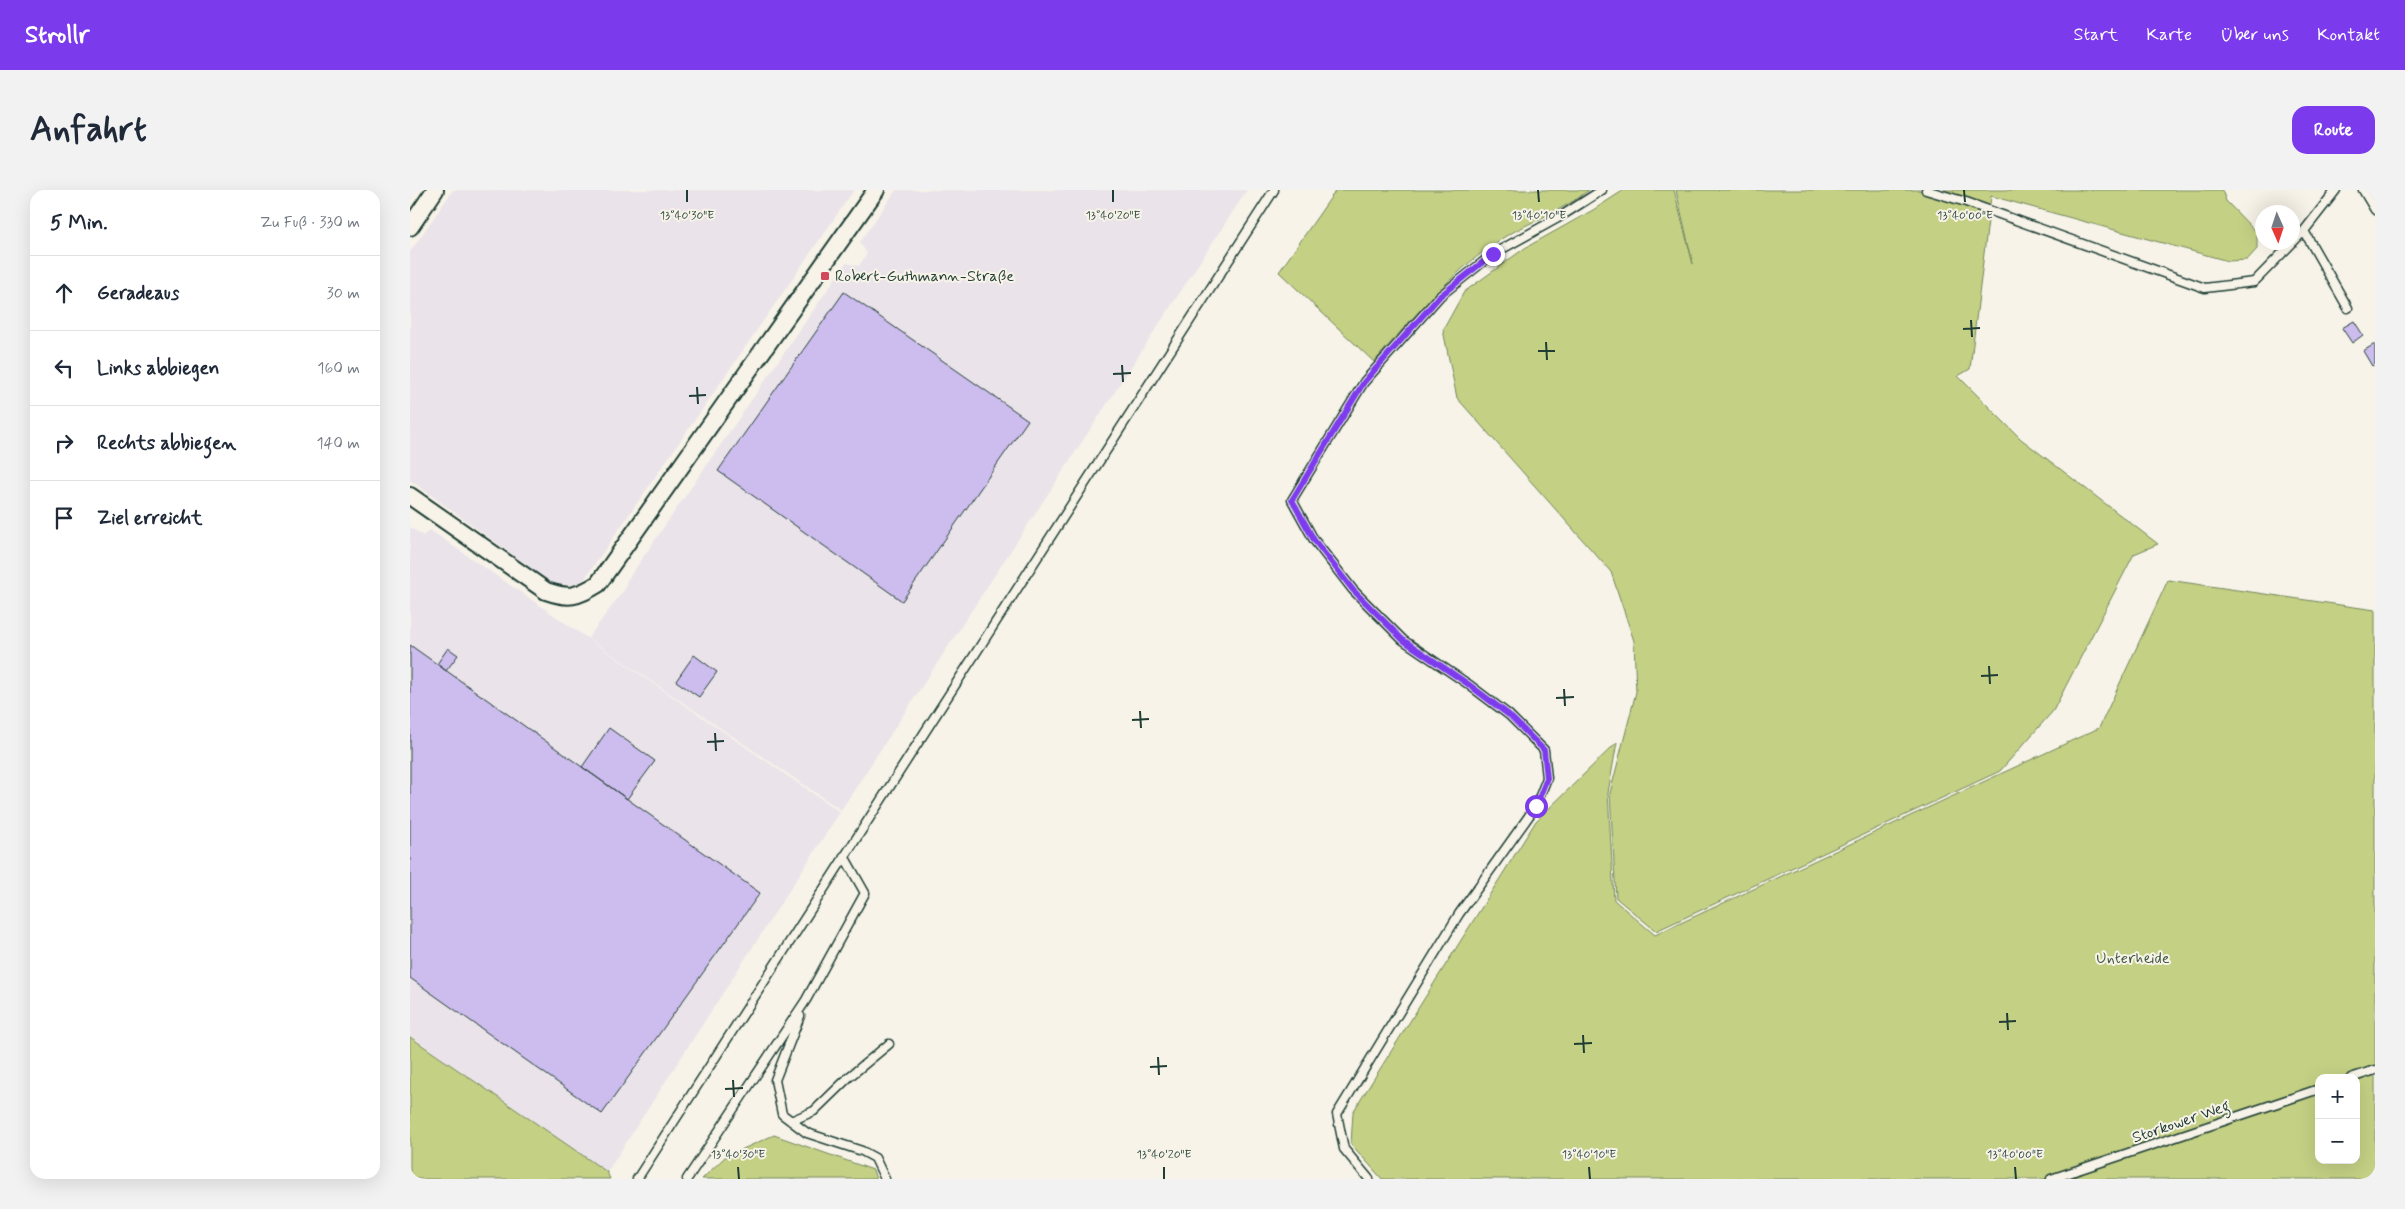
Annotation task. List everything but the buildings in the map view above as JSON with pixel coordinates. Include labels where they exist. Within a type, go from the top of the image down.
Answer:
[{"type":"street","points":[[410,226],[435,190]]},
{"type":"street","points":[[410,496],[546,592],[564,597],[572,596],[581,594],[598,584],[876,190]]},
{"type":"lane","points":[[637,1179],[1274,190]]},
{"type":"lane","points":[[1369,1179],[1344,1149],[1337,1114],[1459,914],[1536,806],[1547,778],[1544,750],[1502,710],[1403,640],[1353,590],[1314,540],[1292,500],[1364,382],[1440,296],[1493,254],[1558,218],[1602,190]]},
{"type":"lane","points":[[1926,190],[1966,202],[2205,288],[2254,282],[2304,231],[2336,190]]},
{"type":"lane","points":[[2362,190],[2375,210]]},
{"type":"lane","points":[[2304,231],[2348,308]]},
{"type":"lane","points":[[687,1179],[806,1000],[866,893],[844,856]]},
{"type":"lane","points":[[806,1000],[774,1080],[782,1114],[807,1133],[862,1151],[875,1158],[885,1179]]},
{"type":"lane","points":[[790,1121],[814,1111],[849,1076],[889,1044]]},
{"type":"lane","points":[[2360,1075],[2375,1070]]},
{"type":"lane","name":"Storkower Weg","points":[[2051,1179],[2315,1090]]},
{"type":"shaded area","points":[[453,190],[854,190],[583,581],[571,585],[553,584],[410,480],[410,252]]},
{"type":"shaded area","points":[[896,190],[1247,190],[841,810],[588,638],[627,586],[626,582],[846,263],[859,266],[867,254],[860,242]]},
{"type":"shaded area","points":[[410,527],[423,536],[430,530],[840,812],[607,1172],[410,1036]]},
{"type":"green space","points":[[1336,190],[1589,190],[1559,209],[1506,236],[1470,263],[1419,311],[1374,362],[1279,272]]},
{"type":"green space","points":[[1624,190],[1674,190],[1693,264],[1676,190],[2222,190],[2226,201],[2255,231],[2256,250],[2247,260],[2228,261],[1991,196],[1970,369],[1958,376],[2021,439],[2158,544],[2134,554],[2053,711],[2000,771],[1656,931],[1616,898],[1610,793],[1636,692],[1634,641],[1611,572],[1457,398],[1443,330],[1464,292],[1525,248],[1593,210]]},
{"type":"green space","name":"Unterheide","points":[[2168,580],[2375,610],[2375,1179],[1382,1179],[1351,1144],[1353,1112],[1536,821],[1617,742],[1608,793],[1614,900],[1655,935],[2099,728]]},
{"type":"green space","points":[[410,1037],[607,1172],[610,1179],[410,1179]]},
{"type":"green space","points":[[774,1135],[873,1170],[876,1179],[702,1179],[725,1157]]},
{"type":"place","name":"Robert-Guthmann-Straße","points":[[825,276]]},
{"type":"route","points":[[1493,254],[1440,296],[1364,382],[1292,500],[1314,540],[1353,590],[1403,640],[1468,684],[1509,715],[1544,750],[1547,778],[1536,806]]}]
